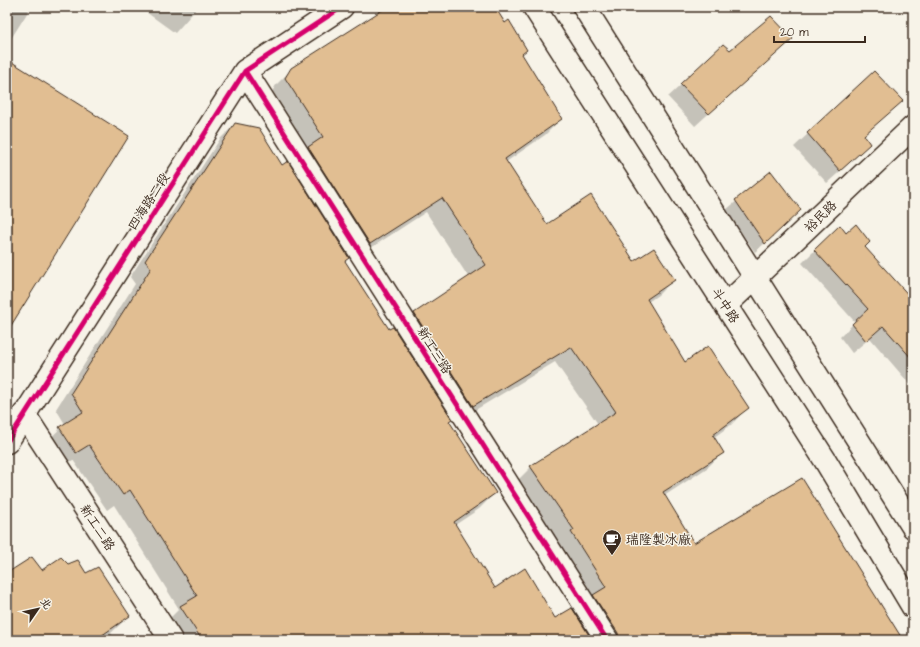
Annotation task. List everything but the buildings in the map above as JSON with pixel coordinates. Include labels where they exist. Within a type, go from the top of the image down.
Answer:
[{"type":"street","name":"四海路二段","points":[[7,442],[245,71],[342,7]]},
{"type":"street","name":"斗中路","points":[[534,7],[825,460],[913,607]]},
{"type":"street","points":[[584,7],[913,527]]},
{"type":"street","name":"新工三路","points":[[245,71],[607,640]]},
{"type":"street","name":"裕民路","points":[[726,305],[756,279],[866,170],[913,127]]},
{"type":"street","name":"新工二路","points":[[24,414],[171,640]]},
{"type":"cycle path","points":[[7,442],[245,71],[342,7]]},
{"type":"cycle path","points":[[245,71],[607,640]]},
{"type":"place","name":"瑞隆製冰廠","points":[[612,556]]}]
